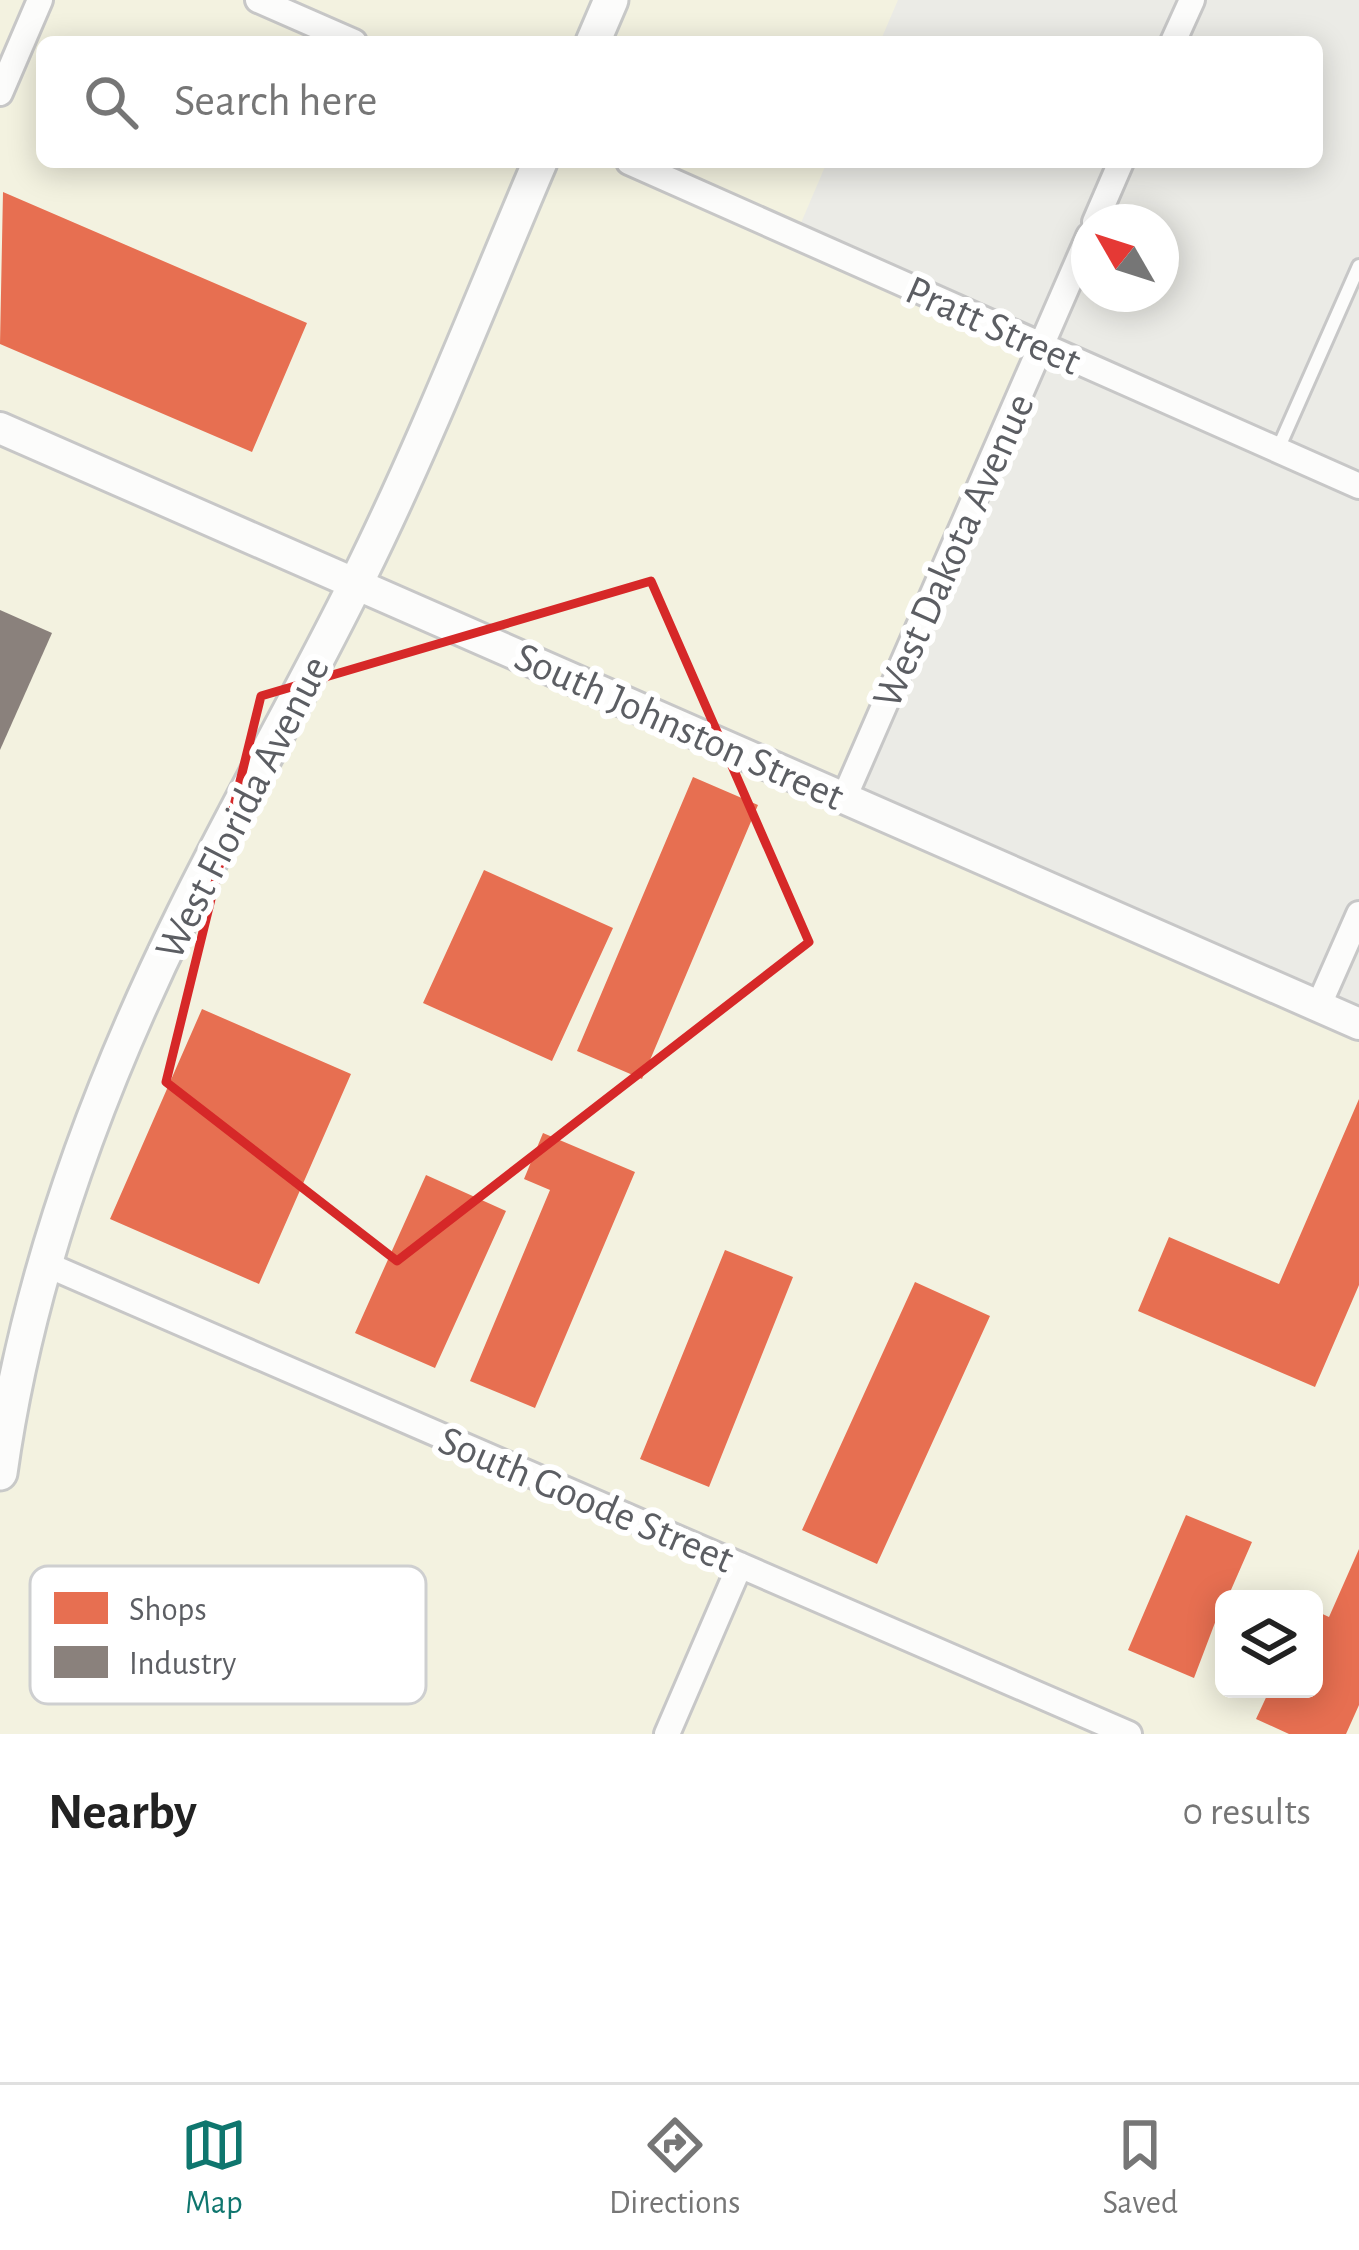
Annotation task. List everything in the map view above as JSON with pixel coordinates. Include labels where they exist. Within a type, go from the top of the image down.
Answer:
[{"type":"main road","points":[[595,36],[611,0]]},
{"type":"main road","name":"West Florida Avenue","points":[[0,1472],[10,1403],[44,1263],[116,1067],[181,918],[357,582],[538,168]]},
{"type":"street","points":[[0,93],[40,0]]},
{"type":"street","points":[[258,0],[341,36]]},
{"type":"street","points":[[1176,36],[1192,0]]},
{"type":"street","name":"Pratt Street","points":[[642,168],[1359,485]]},
{"type":"street","points":[[1103,204],[1118,168]]},
{"type":"street","name":"West Dakota Avenue","points":[[844,798],[1071,277]]},
{"type":"street","name":"South Johnston Street","points":[[0,428],[1359,1024]]},
{"type":"street","points":[[1318,1006],[1359,914]]},
{"type":"street","name":"South Goode Street","points":[[44,1263],[1129,1734]]},
{"type":"street","points":[[667,1734],[740,1564]]},
{"type":"lane","points":[[1277,450],[1359,266]]},
{"type":"highlighted area","points":[[651,581],[809,942],[397,1261],[166,1082],[261,696]]},
{"type":"shaded area","points":[[0,0],[898,0],[883,36],[36,36],[36,168],[824,168],[795,237],[1047,349],[851,804],[1359,1027],[1359,1734],[0,1734]]},
{"type":"building: Shops","points":[[3,192],[307,323],[252,452],[0,344]]},
{"type":"building: Shops","points":[[693,777],[758,805],[642,1079],[577,1051]]},
{"type":"building: Shops","points":[[484,870],[613,928],[552,1061],[423,1003]]},
{"type":"building: Shops","points":[[202,1009],[351,1074],[259,1284],[110,1219]]},
{"type":"building: Shops","points":[[1359,1099],[1359,1285],[1315,1387],[1138,1311],[1169,1237],[1279,1284]]},
{"type":"building: Shops","points":[[543,1133],[635,1172],[535,1408],[470,1381],[550,1190],[524,1179]]},
{"type":"building: Shops","points":[[426,1175],[506,1211],[435,1368],[355,1333]]},
{"type":"building: Shops","points":[[725,1250],[793,1277],[709,1487],[640,1459]]},
{"type":"building: Shops","points":[[915,1282],[990,1316],[877,1564],[802,1530]]},
{"type":"building: Shops","points":[[1186,1515],[1252,1542],[1231,1590],[1215,1590],[1215,1623],[1194,1678],[1128,1650]]},
{"type":"building: Shops","points":[[1359,1549],[1359,1705],[1346,1734],[1289,1734],[1256,1719],[1266,1698],[1323,1698],[1323,1614],[1329,1617]]},
{"type":"building: Industry","points":[[0,610],[52,633],[0,750]]}]
